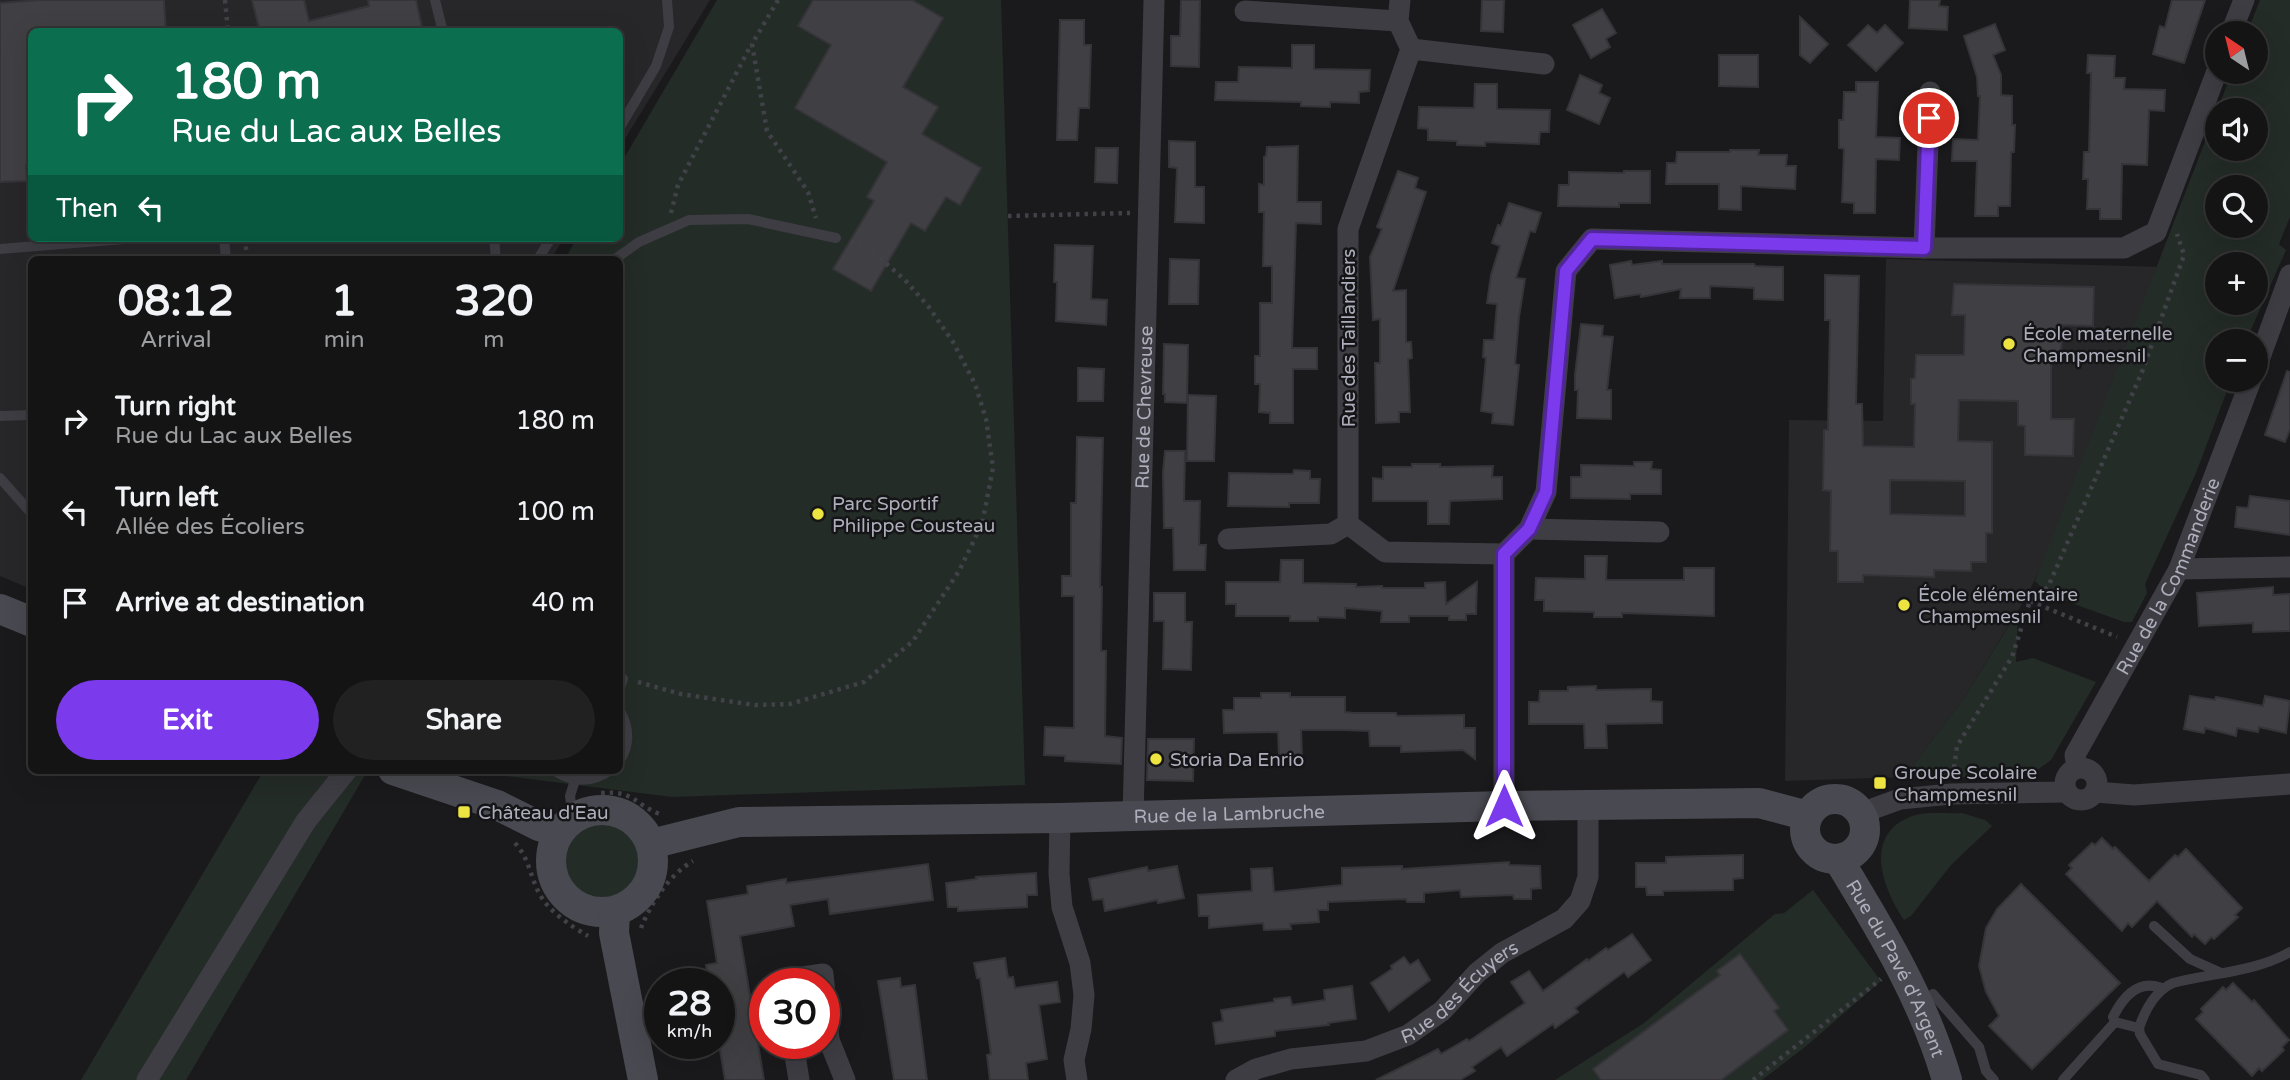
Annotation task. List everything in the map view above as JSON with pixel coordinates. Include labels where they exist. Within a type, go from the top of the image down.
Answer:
[{"type":"street","name":"Rue de Chevreuse","points":[[1133,817],[1154,0]]},
{"type":"street","points":[[2236,21],[2244,0]]},
{"type":"street","points":[[1245,11],[1399,11],[1411,49],[1544,64]]},
{"type":"street","name":"Rue des Taillandiers","points":[[1348,524],[1348,229],[1411,49]]},
{"type":"street","points":[[1504,806],[1504,554],[1529,529],[1546,492],[1566,271],[1592,239],[1924,248],[2124,248],[2156,232],[2212,84]]},
{"type":"street","points":[[1924,248],[1930,92]]},
{"type":"street","points":[[2268,335],[2290,275]]},
{"type":"street","name":"Rue de la Commanderie","points":[[2077,768],[2075,755],[2179,569],[2246,392]]},
{"type":"street","points":[[1228,539],[1331,534],[1348,524],[1385,552],[1504,554]]},
{"type":"street","points":[[1529,529],[1658,532]]},
{"type":"street","points":[[2179,569],[2290,567]]},
{"type":"street","points":[[0,609],[28,620]]},
{"type":"street","points":[[2077,768],[2088,769],[2096,776],[2095,792],[2081,800],[2072,798],[2067,792],[2066,778],[2077,768]]},
{"type":"street","points":[[147,1080],[306,821],[344,774]]},
{"type":"street","points":[[405,774],[497,805],[540,826],[566,825]]},
{"type":"street","points":[[2095,792],[2134,795],[2290,784]]},
{"type":"street","points":[[1863,816],[1875,808],[1900,799],[1951,794],[2067,792]]},
{"type":"street","points":[[1840,799],[1858,808],[1863,816],[1866,825],[1862,844],[1848,857],[1838,859],[1818,854],[1810,846],[1805,826],[1808,816],[1821,802],[1840,799]]},
{"type":"street","name":"Rue de la Lambruche","points":[[651,844],[739,822],[1133,817],[1504,806],[1759,803],[1808,816]]},
{"type":"street","name":"Rue des Écuyers","points":[[1236,1080],[1256,1069],[1291,1059],[1366,1051],[1408,1035],[1442,1011],[1477,973],[1502,953],[1564,919],[1580,901],[1588,877],[1588,807]]},
{"type":"street","points":[[587,812],[618,812],[638,825],[651,844],[654,861],[647,885],[631,904],[615,911],[597,912],[580,908],[566,897],[556,883],[551,866],[552,848],[566,825],[587,812]]},
{"type":"street","points":[[1060,818],[1059,874],[1062,907],[1080,963],[1084,995],[1081,1029],[1074,1060],[1077,1080]]},
{"type":"street","name":"Rue du Pavé d'Argent","points":[[1838,859],[1875,920],[1928,1020],[1947,1080]]},
{"type":"street","points":[[615,911],[614,933],[643,1080]]},
{"type":"street","points":[[796,1059],[799,1080]]},
{"type":"street","points":[[837,1059],[845,1080]]},
{"type":"lane","points":[[435,0],[442,28]]},
{"type":"lane","points":[[623,122],[656,66],[669,27],[667,0]]},
{"type":"lane","points":[[619,256],[639,242],[689,219],[748,219],[836,238]]},
{"type":"lane","points":[[0,248],[82,242]]},
{"type":"lane","points":[[0,416],[28,415]]},
{"type":"lane","points":[[0,478],[28,510]]},
{"type":"lane","points":[[623,718],[627,741],[623,752]]},
{"type":"lane","points":[[560,774],[575,780],[589,780],[604,774]]},
{"type":"lane","points":[[566,825],[575,780]]},
{"type":"lane","points":[[2154,926],[2190,960],[2219,972]]},
{"type":"lane","points":[[2205,1080],[2201,1074],[2158,1064],[2140,1034],[2142,1019],[2162,988],[2219,972],[2249,968],[2276,960],[2290,952]]},
{"type":"lane","points":[[2115,1022],[2113,1017],[2127,993],[2146,985],[2162,988]]},
{"type":"lane","points":[[1933,994],[1979,1047],[1986,1071],[1994,1080]]},
{"type":"lane","points":[[2115,1022],[2139,1028]]},
{"type":"lane","points":[[2063,1080],[2115,1022]]},
{"type":"path","points":[[225,0],[228,28]]},
{"type":"path","points":[[678,185],[778,0]]},
{"type":"path","points":[[752,44],[767,131],[808,192],[822,234]]},
{"type":"path","points":[[1008,216],[1149,213]]},
{"type":"path","points":[[1951,794],[1956,746],[2012,657],[2030,601],[2048,587],[2141,372],[2184,255],[2176,232],[2156,232]]},
{"type":"path","points":[[623,681],[681,694],[755,705],[790,704],[864,682],[913,641],[959,571],[982,524],[993,468],[986,419],[975,384],[953,342],[928,306],[905,280],[873,252]]},
{"type":"path","points":[[2030,601],[2138,646]]},
{"type":"path","points":[[523,852],[540,894],[549,906],[588,936]]},
{"type":"path","points":[[1753,1080],[1899,965]]},
{"type":"shaded area","points":[[0,0],[710,0],[623,142],[623,28],[28,28],[28,242],[562,242],[553,256],[28,256],[28,588],[0,576]]},
{"type":"shaded area","name":"Parc Sportif Philippe Cousteau","points":[[717,0],[1001,0],[1025,785],[672,797],[501,774],[623,774],[623,256],[567,256],[575,242],[623,242],[623,160]]},
{"type":"shaded area","points":[[2260,0],[2290,0],[2290,217],[2279,244],[2286,250],[2268,291],[2268,252],[2205,252],[2205,315],[2257,315],[2251,329],[2205,329],[2205,392],[2226,392],[2196,473],[2145,584],[2147,593],[2132,622],[2124,622],[2049,595],[2035,581],[2205,142],[2205,161],[2268,161],[2268,98],[2222,98],[2227,84],[2268,84],[2268,21],[2252,21]]},
{"type":"shaded area","name":"École élémentaire Champmesnil","points":[[1886,259],[2162,267],[2071,508],[2025,599],[1964,698],[1904,777],[1785,781],[1789,420],[1883,421]]},
{"type":"shaded area","points":[[2018,611],[2016,662],[2033,658],[2096,682],[2051,760],[2033,773],[2021,777],[1904,777],[1964,698]]},
{"type":"shaded area","points":[[262,774],[366,774],[186,1080],[81,1080]]},
{"type":"shaded area","points":[[1962,813],[1985,820],[1992,826],[1951,865],[1911,916],[1904,920],[1884,878],[1882,849],[1887,836],[1896,825],[1918,814]]},
{"type":"shaded area","points":[[600,823],[615,826],[628,834],[636,847],[639,862],[636,877],[628,890],[615,898],[600,901],[585,898],[572,890],[564,877],[561,862],[564,847],[572,834],[585,826]]},
{"type":"shaded area","points":[[1813,890],[1881,981],[1805,1047],[1762,1080],[1555,1080],[1644,1023],[1775,914],[1784,913]]},
{"type":"building","points":[[40,0],[164,0],[166,28],[28,28],[27,181],[0,182],[0,3]]},
{"type":"building","points":[[252,0],[304,0],[309,21],[369,6],[368,0],[416,0],[422,28],[259,28]]},
{"type":"building","points":[[813,0],[912,0],[943,18],[903,87],[938,107],[922,134],[981,168],[960,205],[946,197],[925,231],[911,223],[871,291],[833,269],[874,201],[867,197],[887,162],[795,108],[831,45],[798,26]]},
{"type":"building","points":[[1181,0],[1200,0],[1199,67],[1171,66],[1171,36],[1180,36]]},
{"type":"building","points":[[1482,0],[1504,0],[1503,32],[1481,31]]},
{"type":"building","points":[[1910,0],[1940,0],[1939,6],[1948,7],[1947,30],[1909,28]]},
{"type":"building","points":[[2172,0],[2205,0],[2184,63],[2153,54],[2160,26],[2165,28]]},
{"type":"building","points":[[1602,9],[1616,33],[1606,39],[1610,47],[1591,58],[1573,25]]},
{"type":"building","points":[[1800,17],[1828,44],[1810,63],[1800,55]]},
{"type":"building","points":[[1060,20],[1084,20],[1084,45],[1091,45],[1089,108],[1079,108],[1077,140],[1057,140]]},
{"type":"building","points":[[1995,24],[2005,50],[1993,55],[2001,75],[2001,95],[2012,96],[2012,125],[2015,125],[2014,152],[2011,152],[2010,206],[1998,206],[1998,216],[1975,216],[1977,161],[1952,161],[1953,139],[1978,140],[1980,96],[1964,36]]},
{"type":"building","points":[[1868,25],[1877,33],[1885,25],[1903,43],[1876,71],[1848,45]]},
{"type":"building","points":[[1292,45],[1314,45],[1314,69],[1370,70],[1369,91],[1359,92],[1359,103],[1330,102],[1330,107],[1301,106],[1301,102],[1215,100],[1216,82],[1238,82],[1239,67],[1292,68]]},
{"type":"building","points":[[1719,55],[1758,55],[1758,87],[1719,86]]},
{"type":"building","points":[[2088,55],[2115,56],[2114,78],[2125,78],[2124,89],[2165,90],[2164,111],[2149,110],[2147,165],[2122,164],[2121,219],[2100,219],[2100,209],[2087,209],[2088,179],[2083,179],[2084,152],[2089,152],[2091,73],[2087,73]]},
{"type":"building","points":[[1580,75],[1602,85],[1599,93],[1610,98],[1599,124],[1567,110]]},
{"type":"building","points":[[1856,82],[1878,82],[1876,137],[1900,138],[1899,160],[1876,159],[1875,213],[1854,213],[1854,203],[1842,202],[1844,149],[1839,148],[1839,120],[1843,120],[1844,92],[1856,92]]},
{"type":"building","points":[[1475,84],[1497,84],[1497,109],[1550,110],[1549,132],[1540,132],[1539,144],[1485,142],[1485,146],[1457,145],[1457,141],[1428,140],[1428,129],[1418,128],[1419,107],[1474,108]]},
{"type":"building","points":[[1169,141],[1195,142],[1195,187],[1204,187],[1204,223],[1175,222],[1177,168],[1169,167]]},
{"type":"building","points":[[1298,146],[1297,202],[1321,202],[1321,224],[1296,223],[1292,348],[1317,348],[1317,369],[1293,369],[1293,423],[1270,423],[1270,413],[1259,412],[1260,384],[1255,384],[1255,356],[1260,356],[1260,303],[1272,303],[1272,266],[1263,266],[1264,212],[1259,212],[1259,184],[1264,185],[1264,157],[1267,147]]},
{"type":"building","points":[[1096,148],[1118,148],[1117,183],[1095,182]]},
{"type":"building","points":[[1759,150],[1758,155],[1787,155],[1786,166],[1796,166],[1795,189],[1741,186],[1741,210],[1719,209],[1719,184],[1666,184],[1667,163],[1676,163],[1677,152]]},
{"type":"building","points":[[1398,171],[1418,178],[1415,188],[1426,192],[1393,291],[1406,290],[1406,342],[1411,342],[1412,358],[1408,359],[1410,412],[1399,412],[1399,422],[1376,423],[1375,363],[1380,363],[1380,319],[1373,320],[1370,257],[1382,229],[1377,227]]},
{"type":"building","points":[[1650,171],[1650,203],[1619,203],[1619,207],[1558,206],[1559,185],[1569,185],[1569,172]]},
{"type":"building","points":[[1509,203],[1541,213],[1535,232],[1530,231],[1516,278],[1525,279],[1515,364],[1519,365],[1513,425],[1492,423],[1493,413],[1481,411],[1486,358],[1483,357],[1484,340],[1494,340],[1497,304],[1487,303],[1491,275],[1500,246],[1492,243]]},
{"type":"building","points":[[1055,245],[1093,246],[1091,299],[1107,300],[1106,325],[1056,321]]},
{"type":"building","points":[[1170,259],[1199,260],[1198,304],[1169,304]]},
{"type":"building","points":[[1631,261],[1632,265],[1662,261],[1662,264],[1754,264],[1783,267],[1783,300],[1754,299],[1754,288],[1710,286],[1710,298],[1680,298],[1681,289],[1641,297],[1640,294],[1615,298],[1610,265]]},
{"type":"building","points":[[1825,275],[1859,276],[1856,404],[1862,404],[1863,446],[1914,447],[1915,404],[1911,404],[1911,379],[1915,378],[1916,355],[1964,355],[1965,315],[1952,315],[1954,284],[2094,287],[2093,326],[2062,325],[2061,361],[2051,361],[2051,419],[2074,419],[2073,456],[2025,455],[2025,426],[2018,425],[2018,401],[1959,400],[1958,441],[1992,442],[1992,533],[1986,533],[1986,562],[1971,562],[1971,571],[1934,570],[1934,577],[1863,575],[1863,582],[1838,582],[1838,551],[1830,551],[1831,491],[1823,490],[1824,430],[1828,430],[1830,320],[1825,320]],"holes":[[[1890,480],[1965,481],[1965,516],[1890,514]]]},
{"type":"building","points":[[1581,324],[1603,326],[1602,336],[1613,337],[1607,390],[1611,390],[1611,419],[1577,418],[1578,390],[1575,390],[1575,375]]},
{"type":"building","points":[[1164,344],[1188,345],[1187,403],[1165,402]]},
{"type":"building","points":[[1078,368],[1104,369],[1103,401],[1078,401]]},
{"type":"building","points":[[2287,371],[2290,372],[2290,429],[2285,442],[2265,435]]},
{"type":"building","points":[[1188,395],[1216,396],[1214,461],[1187,461]]},
{"type":"building","points":[[1077,437],[1103,438],[1100,587],[1101,651],[1106,651],[1105,736],[1122,738],[1121,764],[1065,761],[1065,756],[1044,755],[1045,727],[1074,728],[1074,596],[1062,596],[1062,576],[1071,576],[1071,503],[1076,503]]},
{"type":"building","points":[[1165,451],[1185,451],[1184,501],[1200,501],[1199,545],[1206,545],[1205,570],[1174,570],[1173,528],[1164,528]]},
{"type":"building","points":[[1634,462],[1652,462],[1651,469],[1661,470],[1661,494],[1630,494],[1630,499],[1571,498],[1571,477],[1581,477],[1581,465],[1634,466]]},
{"type":"building","points":[[1412,464],[1440,464],[1440,467],[1493,466],[1492,477],[1502,477],[1502,499],[1450,501],[1449,524],[1428,524],[1428,501],[1373,501],[1373,478],[1383,479],[1383,467],[1412,467]]},
{"type":"building","points":[[1294,470],[1310,471],[1310,479],[1320,479],[1319,503],[1289,503],[1289,507],[1228,506],[1229,473],[1293,474]]},
{"type":"building","points":[[2250,496],[2290,501],[2290,535],[2235,527],[2237,507],[2248,508]]},
{"type":"building","points":[[1585,556],[1607,556],[1606,580],[1684,580],[1684,568],[1714,568],[1714,616],[1622,613],[1622,617],[1594,617],[1594,612],[1544,611],[1544,600],[1535,600],[1536,578],[1585,579]]},
{"type":"building","points":[[1281,560],[1303,560],[1303,583],[1425,588],[1425,583],[1445,582],[1446,604],[1477,582],[1476,614],[1466,614],[1466,620],[1449,620],[1449,616],[1409,616],[1409,622],[1381,622],[1382,611],[1345,608],[1345,618],[1318,617],[1318,621],[1290,621],[1290,616],[1236,616],[1236,604],[1226,604],[1226,582],[1280,582]]},
{"type":"building","points":[[2273,587],[2273,595],[2290,594],[2290,631],[2253,632],[2253,623],[2199,626],[2197,593]]},
{"type":"building","points":[[1154,593],[1185,593],[1185,622],[1192,622],[1191,670],[1163,669],[1164,621],[1154,621]]},
{"type":"building","points":[[1596,686],[1596,690],[1651,689],[1651,701],[1662,702],[1662,723],[1606,724],[1607,748],[1585,748],[1584,724],[1529,724],[1529,702],[1539,702],[1540,691],[1568,691],[1568,687]]},
{"type":"building","points":[[1261,693],[1290,693],[1290,697],[1345,697],[1345,712],[1354,713],[1396,713],[1397,716],[1464,715],[1464,728],[1475,728],[1475,759],[1463,750],[1401,752],[1401,746],[1370,746],[1369,731],[1344,730],[1301,730],[1302,755],[1279,756],[1278,732],[1224,733],[1223,710],[1234,710],[1234,698],[1261,698]]},
{"type":"building","points":[[2190,696],[2215,700],[2216,697],[2263,706],[2265,696],[2290,701],[2286,733],[2259,727],[2258,732],[2237,728],[2236,736],[2205,728],[2204,733],[2184,729]]},
{"type":"building","points":[[1148,739],[1194,739],[1193,781],[1147,780]]},
{"type":"building","points":[[2102,838],[2113,849],[2115,847],[2149,881],[2175,855],[2178,857],[2186,849],[2242,908],[2235,915],[2238,917],[2205,944],[2194,934],[2192,937],[2157,901],[2132,927],[2128,923],[2122,931],[2066,874],[2072,868],[2069,865],[2092,843],[2095,845]]},
{"type":"building","points":[[1743,855],[1743,878],[1733,879],[1733,890],[1663,891],[1663,895],[1647,895],[1646,887],[1636,887],[1636,863],[1666,863],[1666,857]]},
{"type":"building","points":[[1509,862],[1509,865],[1540,866],[1541,888],[1531,889],[1531,899],[1514,899],[1513,895],[1461,897],[1460,890],[1424,893],[1424,902],[1407,902],[1406,899],[1328,902],[1328,910],[1318,910],[1319,922],[1290,924],[1291,929],[1264,930],[1263,923],[1209,928],[1209,916],[1199,916],[1198,895],[1252,891],[1251,869],[1272,868],[1274,892],[1342,885],[1342,868],[1402,866],[1402,869]]},
{"type":"building","points":[[928,864],[933,900],[830,914],[828,899],[790,905],[794,926],[740,936],[749,990],[749,1059],[760,1059],[764,1080],[725,1080],[722,1059],[735,1059],[735,968],[706,968],[706,965],[717,963],[707,901],[748,894],[747,886],[786,879],[786,883]]},
{"type":"building","points":[[1177,866],[1184,898],[1158,903],[1157,900],[1105,911],[1103,899],[1093,900],[1089,879],[1147,867],[1148,871]]},
{"type":"building","points":[[1036,873],[1037,895],[1027,895],[1027,907],[958,911],[958,907],[948,907],[946,883],[977,879],[976,877]]},
{"type":"building","points":[[2021,884],[2120,983],[2032,1069],[1989,1026],[1999,1016],[1986,992],[1979,966],[1986,928],[1997,909]]},
{"type":"building","points":[[1632,934],[1651,960],[1628,977],[1624,972],[1575,1008],[1578,1012],[1555,1028],[1553,1024],[1507,1056],[1501,1047],[1472,1067],[1475,1071],[1460,1080],[1376,1080],[1438,1049],[1441,1054],[1467,1039],[1469,1041],[1525,1003],[1511,982],[1529,971],[1543,991],[1587,959],[1588,961],[1606,948],[1608,950]]},
{"type":"building","points":[[1740,954],[1779,1008],[1774,1011],[1788,1030],[1721,1080],[1601,1080],[1593,1069],[1720,975],[1717,971]]},
{"type":"building","points":[[1404,957],[1410,965],[1418,960],[1430,980],[1389,1011],[1371,983]]},
{"type":"building","points":[[1005,958],[1008,978],[1013,977],[1015,988],[1057,982],[1060,1002],[1039,1005],[1047,1059],[1026,1063],[1028,1080],[990,1080],[987,1055],[991,1054],[980,978],[977,978],[974,963]]},
{"type":"building","points":[[900,978],[901,987],[915,985],[927,1080],[894,1080],[878,981]]},
{"type":"building","points":[[2233,983],[2252,1002],[2254,1000],[2289,1040],[2282,1047],[2284,1050],[2262,1071],[2259,1068],[2252,1076],[2196,1019],[2203,1012],[2201,1009],[2223,987],[2226,990]]},
{"type":"building","points":[[1352,986],[1356,1019],[1275,1031],[1275,1036],[1216,1044],[1213,1023],[1223,1021],[1221,1010],[1290,997],[1292,1005],[1325,1000],[1324,990]]},
{"type":"place","name":"École maternelle Champmesnil","points":[[2009,344]]},
{"type":"place","name":"Parc Sportif Philippe Cousteau","points":[[818,514]]},
{"type":"place","name":"École élémentaire Champmesnil","points":[[1904,605]]},
{"type":"place","name":"Storia Da Enrio","points":[[1156,759]]},
{"type":"place","name":"Groupe Scolaire Champmesnil","points":[[1880,783]]},
{"type":"place","name":"Château d'Eau","points":[[464,812]]},
{"type":"route","points":[[1504,806],[1504,554],[1529,529],[1546,492],[1566,271],[1592,239],[1924,248],[1929,118]]}]
